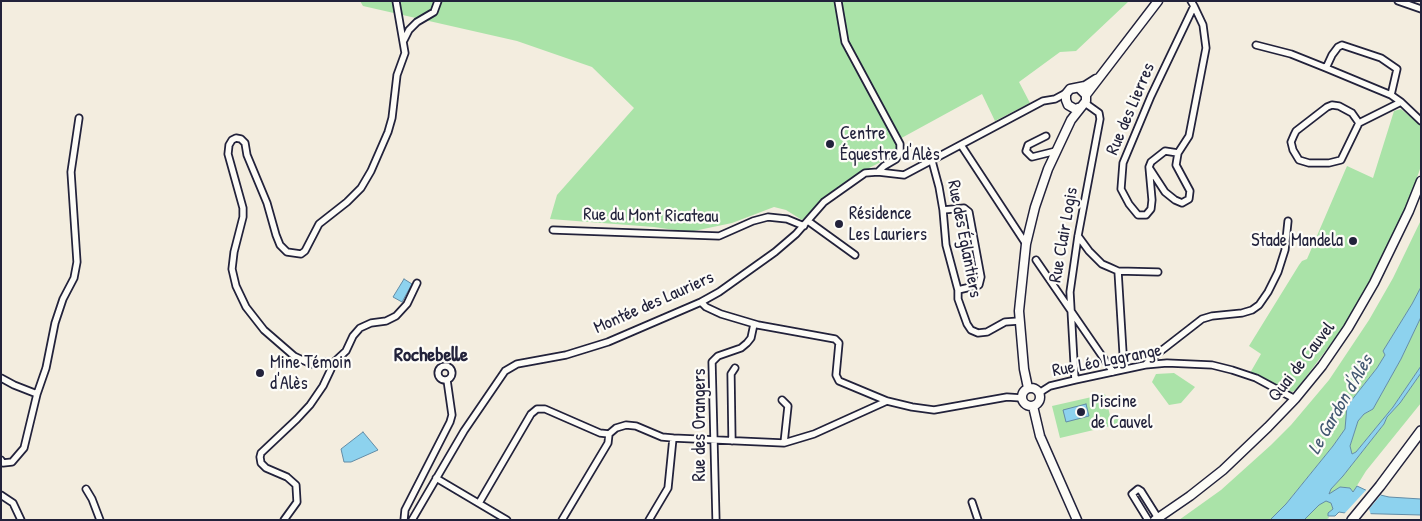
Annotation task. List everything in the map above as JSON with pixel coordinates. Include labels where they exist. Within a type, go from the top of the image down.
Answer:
[{"type":"main road","points":[[1028,388],[1024,369],[1020,321],[1020,287],[1026,244],[1040,190],[1071,120],[1102,75],[1158,1]]},
{"type":"main road","points":[[1071,120],[1066,97],[1068,92],[1102,75]]},
{"type":"main road","points":[[1079,88],[1082,90],[1084,102]]},
{"type":"main road","points":[[1068,105],[1075,108],[1084,102]]},
{"type":"main road","name":"Quai de Cauvel","points":[[1156,519],[1190,496],[1223,470],[1295,399],[1322,366],[1362,305],[1387,258],[1421,181]]},
{"type":"main road","points":[[1028,388],[1039,393],[1039,401],[1033,406]]},
{"type":"main road","points":[[1028,388],[1023,393],[1022,398],[1026,404],[1033,406]]},
{"type":"main road","points":[[1033,406],[1040,436],[1078,520]]},
{"type":"main road","points":[[1354,518],[1421,431]]},
{"type":"street","points":[[331,365],[325,362],[311,364],[294,356],[264,330],[246,307],[236,286],[232,269],[234,252],[243,217],[243,208],[228,154],[229,145],[236,138],[241,139],[245,144],[247,155],[267,203],[280,245],[287,252],[301,254],[305,251],[319,224],[347,202],[361,188],[371,171],[388,132],[392,118],[398,75],[405,53],[396,1]]},
{"type":"street","points":[[404,40],[408,30],[434,12],[438,1]]},
{"type":"street","points":[[838,1],[845,42],[900,144],[900,152],[896,159],[878,172]]},
{"type":"street","points":[[1398,1],[1421,9]]},
{"type":"street","points":[[1178,153],[1165,151],[1156,157],[1149,167],[1164,192],[1182,203],[1189,199],[1190,191],[1176,165],[1176,159],[1189,136],[1206,48],[1204,25],[1192,4]]},
{"type":"street","name":"Rue des Lierres","points":[[1149,167],[1151,209],[1146,215],[1138,215],[1129,204],[1121,189],[1123,162],[1192,4]]},
{"type":"street","points":[[1256,45],[1292,54],[1390,95],[1401,102],[1421,121]]},
{"type":"street","points":[[1326,68],[1332,55],[1342,45],[1381,58],[1396,69],[1390,95]]},
{"type":"street","name":"Montée des Lauriers","points":[[412,520],[464,431],[505,371],[517,364],[566,355],[608,342],[701,302],[720,292],[775,252],[806,223],[824,202],[865,173],[878,172],[904,175],[1042,102],[1054,99],[1068,92]]},
{"type":"street","points":[[1054,99],[1068,105]]},
{"type":"street","name":"Rue Clair Logis","points":[[1075,380],[1070,292],[1078,236],[1100,119],[1099,112],[1084,102]]},
{"type":"street","points":[[1359,124],[1352,113],[1339,106],[1327,107],[1296,131],[1292,142],[1294,154],[1299,160],[1309,163],[1329,163],[1341,160],[1359,124],[1401,102]]},
{"type":"street","points":[[1,460],[4,463],[12,462],[24,448],[37,394],[46,368],[55,323],[63,298],[74,278],[77,262],[71,172],[79,118]]},
{"type":"street","points":[[1046,136],[1028,145],[1026,152],[1032,157],[1056,151]]},
{"type":"street","points":[[961,145],[1026,244]]},
{"type":"street","name":"Rue des Églantiers","points":[[932,161],[940,187],[946,245],[958,290],[958,299],[967,324],[974,332],[978,333],[987,332],[1005,322],[1020,321]]},
{"type":"street","points":[[943,210],[964,208],[969,212],[981,277],[979,285],[958,290]]},
{"type":"street","name":"Rue du Mont Ricateau","points":[[553,230],[719,236],[753,221],[768,217],[806,223],[855,255]]},
{"type":"street","points":[[1145,365],[1202,319],[1242,313],[1252,310],[1259,305],[1278,272],[1285,250],[1288,221]]},
{"type":"street","points":[[1078,236],[1088,251],[1102,264],[1118,271],[1158,272]]},
{"type":"street","points":[[1036,260],[1113,372]]},
{"type":"street","points":[[1118,271],[1124,369]]},
{"type":"street","points":[[331,365],[346,351],[353,336],[360,328],[371,323],[386,321],[396,316],[407,304],[417,283]]},
{"type":"street","points":[[701,302],[721,314],[754,324],[835,339],[839,343],[836,375],[839,381],[887,401],[934,410],[1007,397],[1022,398]]},
{"type":"street","name":"Rue des Orangers","points":[[716,520],[712,362],[718,356],[747,344],[751,338],[754,324]]},
{"type":"street","name":"Rue Léo Lagrange","points":[[1039,393],[1050,386],[1075,380],[1145,365],[1167,363],[1212,366],[1256,378],[1295,399]]},
{"type":"street","points":[[284,520],[297,502],[296,485],[287,476],[266,468],[261,463],[261,453],[310,405],[332,371],[331,365]]},
{"type":"street","points":[[732,441],[731,374],[735,368]]},
{"type":"street","points":[[1,378],[14,386],[37,394]]},
{"type":"street","points":[[404,520],[405,510],[450,422],[452,415],[447,380]]},
{"type":"street","points":[[782,400],[788,406],[784,443]]},
{"type":"street","points":[[479,503],[532,414],[537,410],[545,409],[600,434],[609,434],[616,428],[626,424],[673,438],[784,443],[814,434],[887,401]]},
{"type":"street","points":[[562,520],[608,443],[609,434]]},
{"type":"street","points":[[649,520],[668,488],[673,438]]},
{"type":"street","points":[[436,478],[507,520]]},
{"type":"street","points":[[86,489],[100,520]]},
{"type":"street","points":[[1148,520],[1132,494],[1138,489],[1141,491],[1156,519]]},
{"type":"street","points":[[1,495],[14,503],[21,520]]},
{"type":"street","points":[[972,502],[978,520]]},
{"type":"green space","points":[[360,1],[1129,1],[1076,51],[1060,52],[1019,82],[1030,103],[995,121],[982,94],[896,141],[899,147],[895,155],[861,172],[835,189],[802,220],[786,210],[774,207],[732,223],[689,232],[654,227],[550,219],[557,195],[634,108],[592,67],[517,41],[363,6]]},
{"type":"green space","name":"Stade Mandela","points":[[1401,109],[1421,126],[1421,166],[1410,198],[1382,259],[1360,299],[1342,329],[1296,390],[1292,392],[1250,373],[1261,354],[1249,346],[1299,265],[1307,259],[1347,166],[1373,178],[1394,111]]},
{"type":"green space","points":[[1421,220],[1421,287],[1383,351],[1385,355],[1377,368],[1347,406],[1346,428],[1333,446],[1286,504],[1270,520],[1179,520],[1221,490],[1271,445],[1291,425],[1329,380],[1369,320],[1393,278]]},
{"type":"green space","points":[[1421,317],[1421,366],[1393,407],[1356,452],[1352,454],[1350,446],[1358,421],[1364,414],[1373,409],[1401,359]]},
{"type":"green space","points":[[1174,373],[1195,387],[1181,403],[1169,405],[1152,382],[1156,374]]},
{"type":"green space","points":[[1421,373],[1421,403],[1366,471],[1353,492],[1350,488],[1340,487],[1329,495],[1331,489],[1384,424],[1387,417],[1400,403]]},
{"type":"green space","name":"Piscine de Cauvel","points":[[1105,394],[1111,420],[1122,418],[1123,423],[1060,438],[1052,406]]},
{"type":"green space","points":[[1326,500],[1331,503],[1333,509],[1328,516],[1329,518],[1325,520],[1304,520],[1319,505]]},
{"type":"water","points":[[404,279],[412,284],[402,302],[393,297]]},
{"type":"water","points":[[1421,287],[1421,317],[1401,359],[1373,409],[1364,414],[1358,421],[1350,446],[1352,454],[1356,452],[1393,407],[1421,366],[1421,373],[1329,494],[1340,487],[1350,488],[1353,492],[1357,486],[1372,493],[1389,497],[1421,499],[1421,515],[1339,512],[1335,516],[1328,516],[1328,513],[1333,509],[1331,503],[1326,501],[1319,505],[1304,520],[1270,520],[1286,504],[1345,429],[1347,406],[1377,368],[1385,355],[1383,351]]},
{"type":"water","points":[[1086,404],[1089,416],[1066,422],[1063,410]]},
{"type":"water","points":[[363,432],[378,450],[351,462],[344,462],[341,449]]},
{"type":"pier","points":[[1367,489],[1381,495],[1369,509],[1371,515],[1344,514]]},
{"type":"place","name":"Centre Équestre d'Alès","points":[[830,144]]},
{"type":"place","name":"Résidence Les Lauriers","points":[[839,224]]},
{"type":"place","name":"Stade Mandela","points":[[1353,241]]},
{"type":"place","name":"Mine Témoin d'Alès","points":[[260,373]]},
{"type":"place","name":"Piscine de Cauvel","points":[[1081,412]]},
{"type":"district","name":"Rochebelle","points":[[431,356]]},
{"type":"water label","name":"Le Gardon d'Alès","points":[[1341,405]]}]
